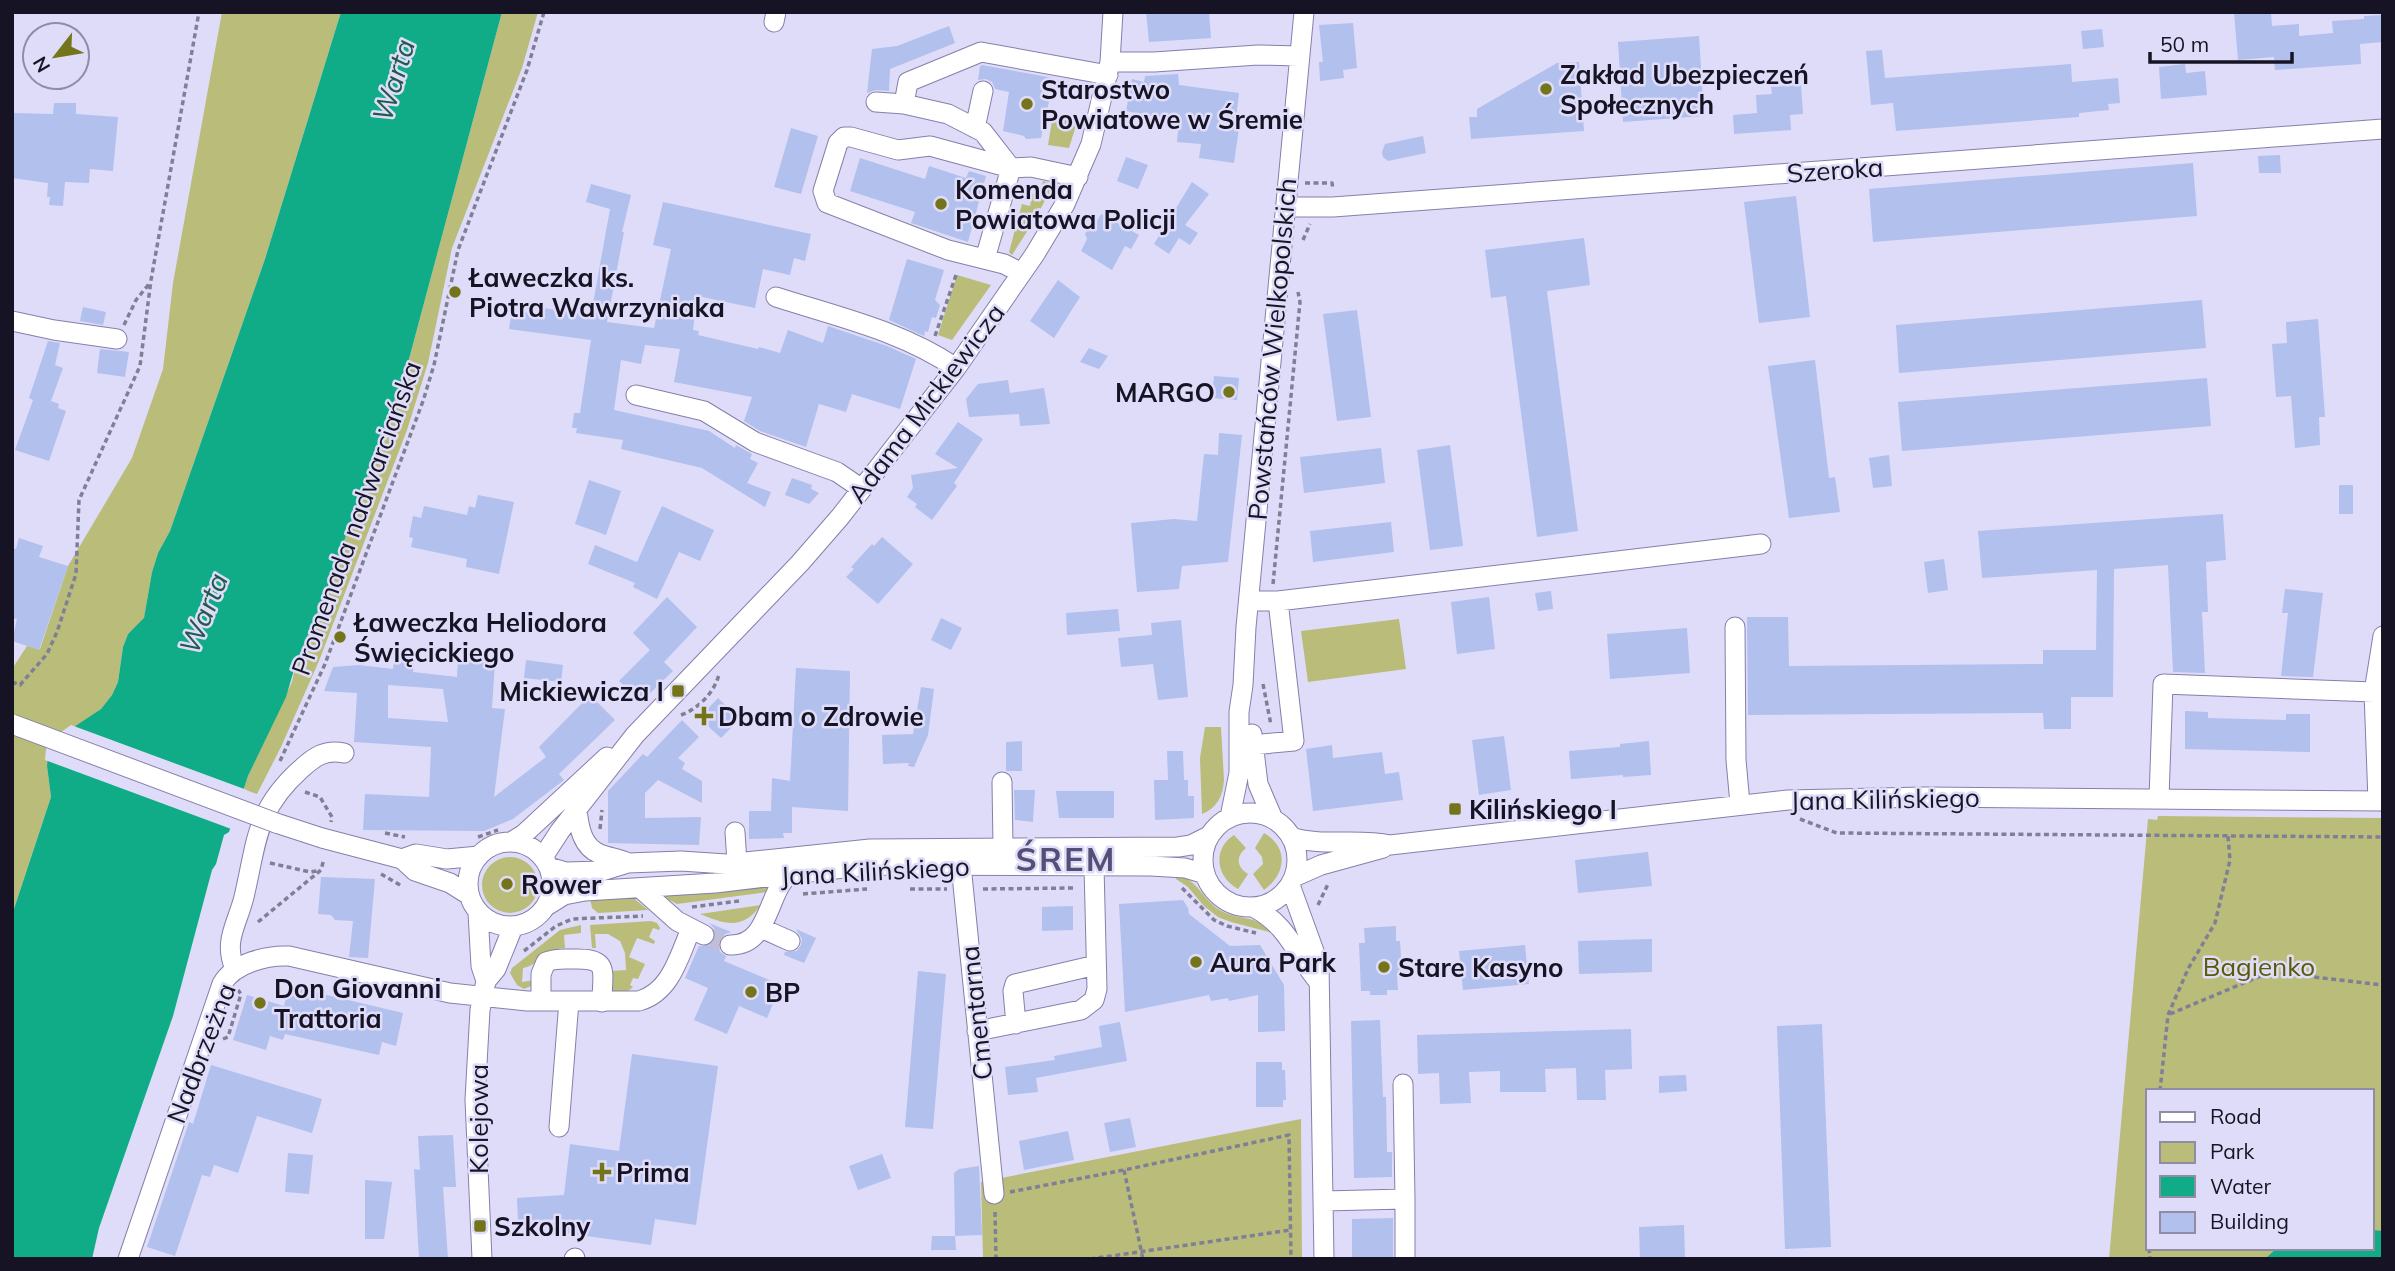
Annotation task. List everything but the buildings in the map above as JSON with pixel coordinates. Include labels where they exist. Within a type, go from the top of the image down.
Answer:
[{"type":"street","name":"Adama Mickiewicza","points":[[546,862],[577,810],[635,735],[800,563],[862,489],[956,368],[1023,273],[1059,215],[1078,177],[1096,129],[1109,68],[1113,12]]},
{"type":"street","name":"Powstańców Wielkopolskich","points":[[1230,817],[1239,773],[1239,712],[1265,602],[1287,207],[1304,12]]},
{"type":"street","points":[[904,104],[907,85],[911,80],[975,53],[986,52],[1109,68],[1247,55],[1299,56]]},
{"type":"street","points":[[975,128],[983,91]]},
{"type":"street","points":[[876,102],[904,104],[948,114],[975,128],[990,140],[1011,168]]},
{"type":"street","name":"Szeroka","points":[[1287,207],[1333,207],[2383,129]]},
{"type":"street","points":[[1023,273],[1011,266],[948,250],[827,203],[823,191],[838,143],[848,137],[898,150],[923,145],[1011,168],[1031,167],[1078,177]]},
{"type":"street","points":[[985,259],[1011,168]]},
{"type":"street","points":[[776,297],[902,338],[929,350],[956,368]]},
{"type":"street","points":[[12,321],[117,339]]},
{"type":"street","points":[[636,395],[704,411],[755,442],[837,472],[862,489]]},
{"type":"street","points":[[1252,746],[1294,741],[1265,602],[1761,544]]},
{"type":"street","points":[[1735,626],[1736,760],[1740,804]]},
{"type":"street","points":[[2380,801],[2374,692],[2383,636]]},
{"type":"street","points":[[2160,799],[2163,684],[2374,692]]},
{"type":"street","name":"Powstańców Wielkopolskich","points":[[1244,685],[1258,784],[1273,819]]},
{"type":"street","points":[[12,724],[276,823],[402,859],[410,868],[450,883],[469,895]]},
{"type":"street","name":"Adama Mickiewicza","points":[[505,835],[524,834],[621,744],[635,735]]},
{"type":"street","points":[[237,976],[229,947],[242,906],[253,850],[267,808],[282,787],[312,759],[328,751],[344,753]]},
{"type":"street","points":[[1002,782],[1003,847]]},
{"type":"street","name":"Jana Kilińskiego","points":[[1292,881],[1321,865],[1391,845],[1788,800],[1911,797],[2380,801]]},
{"type":"street","name":"Jana Kilińskiego","points":[[577,810],[579,827],[589,846],[600,854],[628,863]]},
{"type":"street","points":[[1292,881],[1274,901],[1253,907],[1237,906],[1223,899],[1212,888],[1205,874],[1203,855],[1209,836],[1230,817],[1251,813],[1273,819],[1291,836],[1297,857],[1292,881],[1303,922],[1317,958],[1322,1030],[1324,1259]]},
{"type":"street","points":[[735,832],[737,863]]},
{"type":"street","points":[[402,859],[416,854],[447,859],[475,847],[499,843],[505,835],[523,844],[546,862],[553,879],[552,892],[548,905],[539,916],[527,924],[513,927],[500,926],[478,913],[469,895],[468,881],[475,847]]},
{"type":"street","name":"Jana Kilińskiego","points":[[548,905],[570,894],[723,882],[964,856],[1003,847],[1178,847],[1191,845],[1209,836]]},
{"type":"street","name":"Jana Kilińskiego","points":[[1291,836],[1318,842],[1360,841],[1391,845]]},
{"type":"street","name":"Jana Kilińskiego","points":[[546,862],[566,872],[593,872],[628,863],[737,863],[870,849],[1094,866],[1170,866],[1205,874]]},
{"type":"street","name":"Cmentarna","points":[[964,856],[964,889],[993,1187]]},
{"type":"street","points":[[977,1031],[1081,1010],[1090,1004],[1096,995],[1094,866]]},
{"type":"street","points":[[730,946],[751,940],[761,928],[781,883],[790,873]]},
{"type":"street","name":"Nadbrzeżna","points":[[128,1259],[222,984],[267,959],[289,956],[438,991],[484,989],[541,1001],[639,1001],[658,992],[669,979],[697,932],[677,921],[640,888]]},
{"type":"street","points":[[1253,907],[1275,920],[1318,981]]},
{"type":"street","name":"Kolejowa","points":[[478,913],[484,989],[475,1100],[482,1259]]},
{"type":"street","name":"Kolejowa","points":[[484,989],[494,973],[513,927]]},
{"type":"street","points":[[761,928],[790,941]]},
{"type":"street","points":[[541,1001],[541,974],[546,962],[555,959],[592,958],[599,963],[603,971],[602,1002]]},
{"type":"street","points":[[1016,1024],[1013,991],[1015,984],[1096,965]]},
{"type":"street","points":[[559,1127],[569,1002]]},
{"type":"street","points":[[1403,1084],[1405,1259]]},
{"type":"street","points":[[1324,1201],[1405,1199]]},
{"type":"path","points":[[12,682],[20,685],[27,678],[47,654],[57,632],[76,574],[79,500],[140,366],[150,282],[199,12]]},
{"type":"path","name":"Promenada nadwarciańska","points":[[277,767],[325,664],[416,422],[434,365],[458,250],[527,70],[544,12]]},
{"type":"path","points":[[1300,180],[1306,184],[1332,183],[1333,198]]},
{"type":"path","points":[[1301,251],[1302,241],[1312,220]]},
{"type":"path","points":[[946,340],[935,336],[955,271],[966,274]]},
{"type":"path","points":[[117,339],[136,300],[150,282]]},
{"type":"path","points":[[1265,602],[1272,588],[1290,406],[1300,302],[1296,283]]},
{"type":"path","points":[[1261,675],[1274,743]]},
{"type":"path","points":[[313,794],[320,797],[332,817]]},
{"type":"path","points":[[1798,818],[1836,833],[2383,837]]},
{"type":"path","points":[[323,823],[330,825]]},
{"type":"path","points":[[384,833],[407,837]]},
{"type":"path","points":[[475,847],[505,835]]},
{"type":"path","points":[[2160,1089],[2168,1015],[2188,969],[2215,923],[2230,860],[2228,836]]},
{"type":"path","points":[[253,931],[259,920],[321,870],[324,861]]},
{"type":"path","points":[[270,863],[310,872],[321,870]]},
{"type":"path","points":[[1303,922],[1317,907],[1329,881]]},
{"type":"path","points":[[911,889],[1094,887]]},
{"type":"path","points":[[1177,887],[1188,892],[1200,908],[1220,923],[1266,937],[1285,932]]},
{"type":"path","points":[[2168,1015],[2270,972],[2383,985]]},
{"type":"path","points":[[216,1044],[228,1037],[241,994],[236,986],[237,976]]},
{"type":"path","points":[[996,1259],[993,1187],[1124,1170],[1289,1135],[1291,1259]]},
{"type":"path","points":[[1124,1170],[1143,1259]]},
{"type":"path","points":[[1090,1259],[1290,1230]]},
{"type":"green space","points":[[222,12],[341,12],[265,259],[170,531],[158,553],[144,619],[128,634],[123,647],[118,682],[112,695],[101,709],[84,721],[47,766],[51,797],[12,915],[12,669],[27,646],[40,649],[68,566],[132,458],[163,369],[173,283]]},
{"type":"green space","points":[[502,12],[538,12],[522,68],[452,248],[428,363],[407,430],[319,661],[257,794],[243,789],[292,682],[296,663],[327,589],[409,359]]},
{"type":"green space","points":[[1053,115],[1078,119],[1069,148],[1048,145]]},
{"type":"green space","points":[[1043,181],[1054,184],[1012,255],[1009,252],[1022,204],[1030,206],[1031,200],[1023,197],[1024,192],[1039,195]]},
{"type":"green space","points":[[957,275],[991,285],[952,340],[938,335]]},
{"type":"green space","points":[[1399,619],[1406,669],[1308,682],[1301,631]]},
{"type":"green space","points":[[1205,727],[1221,727],[1224,780],[1218,801],[1202,814],[1200,758]]},
{"type":"green space","name":"Bagienko","points":[[2158,816],[2383,818],[2383,1259],[2109,1259],[2148,819],[2157,820]]},
{"type":"green space","points":[[1264,833],[1278,846],[1282,861],[1277,877],[1264,890],[1253,874],[1263,864],[1262,857],[1255,848]]},
{"type":"green space","points":[[1234,835],[1246,848],[1240,855],[1239,862],[1248,874],[1238,889],[1225,877],[1220,863],[1222,848]]},
{"type":"green space","points":[[510,857],[521,859],[530,865],[536,874],[536,896],[530,905],[521,911],[510,913],[499,911],[490,905],[484,896],[482,885],[484,874],[490,865],[499,859]]},
{"type":"green space","points":[[1176,874],[1195,885],[1218,909],[1260,923],[1273,933],[1218,917],[1204,906],[1188,887],[1176,879]]},
{"type":"green space","points":[[770,882],[767,892],[677,904],[660,895]]},
{"type":"green space","points":[[631,896],[648,910],[598,913],[592,908],[590,898]]},
{"type":"green space","points":[[761,905],[740,922],[725,922],[700,914]]},
{"type":"green space","points":[[651,921],[657,923],[660,928],[653,928],[649,937],[655,941],[654,944],[637,938],[629,957],[645,964],[638,979],[633,978],[630,985],[633,987],[628,991],[609,992],[610,971],[626,970],[625,953],[620,941],[608,934],[595,934],[596,948],[592,948],[590,925]]},
{"type":"green space","points":[[581,925],[581,933],[564,935],[565,948],[552,951],[523,968],[522,982],[534,980],[531,986],[524,989],[517,985],[510,973],[512,968],[560,930]]},
{"type":"green space","points":[[1301,1119],[1302,1259],[983,1259],[981,1182]]},
{"type":"water","name":"Warta","points":[[341,12],[502,12],[409,359],[327,589],[296,663],[286,697],[248,776],[229,832],[224,835],[173,1016],[99,1228],[92,1259],[12,1259],[12,915],[51,797],[47,766],[49,750],[59,737],[101,709],[112,695],[118,682],[123,647],[128,634],[144,618],[158,553],[170,531],[265,259]]},
{"type":"water","points":[[2374,1230],[2383,1231],[2383,1259],[2265,1259],[2275,1250],[2374,1250]]},
{"type":"pier","points":[[71,725],[247,790],[234,830],[45,760],[46,749],[57,735]]},
{"type":"tunnel","points":[[704,935],[730,945]]},
{"type":"place","name":"Zakład Ubezpieczeń Społecznych","points":[[1546,89]]},
{"type":"place","name":"Starostwo Powiatowe w Śremie","points":[[1027,104]]},
{"type":"place","name":"Komenda Powiatowa Policji","points":[[941,204]]},
{"type":"place","name":"Ławeczka ks. Piotra Wawrzyniaka","points":[[455,292]]},
{"type":"place","name":"MARGO","points":[[1229,392]]},
{"type":"place","name":"Ławeczka Heliodora Święcickiego","points":[[340,637]]},
{"type":"place","name":"Mickiewicza I","points":[[678,691]]},
{"type":"place","name":"Dbam o Zdrowie","points":[[704,716]]},
{"type":"place","name":"Kilińskiego I","points":[[1455,809]]},
{"type":"place","name":"Rower","points":[[507,884]]},
{"type":"place","name":"Aura Park","points":[[1196,962]]},
{"type":"place","name":"Stare Kasyno","points":[[1384,967]]},
{"type":"place","name":"BP","points":[[751,992]]},
{"type":"place","name":"Don Giovanni Trattoria","points":[[260,1003]]},
{"type":"place","name":"Prima","points":[[602,1172]]},
{"type":"place","name":"Szkolny","points":[[480,1226]]},
{"type":"district","name":"ŚREM","points":[[1066,858]]}]
